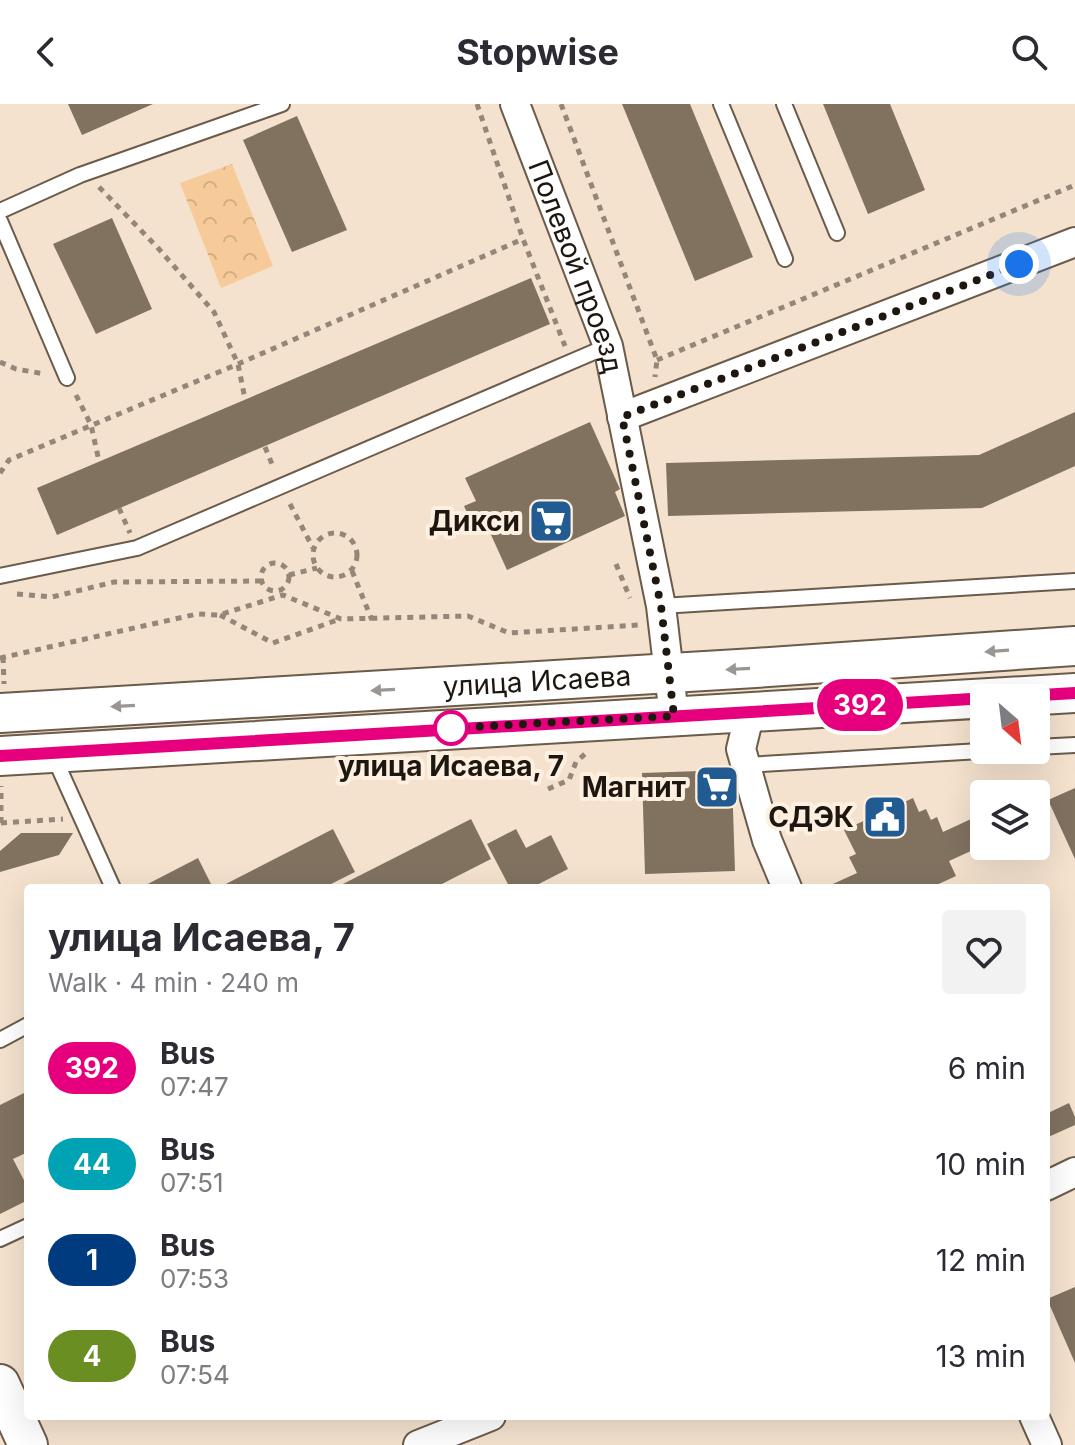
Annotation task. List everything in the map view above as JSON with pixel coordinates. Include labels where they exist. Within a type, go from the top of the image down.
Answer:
[{"type":"main road","name":"улица Исаева","points":[[0,713],[1075,646]]},
{"type":"main road","name":"улица Исаева","points":[[0,756],[1075,693]]},
{"type":"main road","points":[[0,1384],[28,1445]]},
{"type":"street","name":"Полевой проезд","points":[[515,104],[608,346],[662,615],[674,716]]},
{"type":"street","points":[[622,417],[1075,242]]},
{"type":"street","points":[[750,712],[741,749],[767,840],[785,884]]},
{"type":"street","points":[[1050,1184],[1075,1172]]},
{"type":"street","points":[[418,1445],[481,1420]]},
{"type":"street","points":[[1036,1420],[1047,1445]]},
{"type":"lane","points":[[0,211],[80,175],[282,104]]},
{"type":"lane","points":[[721,104],[785,259]]},
{"type":"lane","points":[[784,104],[837,233]]},
{"type":"lane","points":[[0,221],[67,378]]},
{"type":"lane","points":[[0,576],[137,548],[608,346]]},
{"type":"lane","points":[[662,615],[1075,581]]},
{"type":"lane","points":[[1050,746],[1075,745]]},
{"type":"lane","points":[[746,765],[970,752]]},
{"type":"lane","points":[[52,753],[111,884]]},
{"type":"lane","points":[[0,1040],[24,1027]]},
{"type":"lane","points":[[0,1239],[24,1228]]},
{"type":"path","points":[[477,104],[523,239],[571,362]]},
{"type":"path","points":[[80,175],[97,184],[214,312],[238,364],[245,399]]},
{"type":"path","points":[[657,360],[1075,185]]},
{"type":"path","points":[[0,473],[9,460],[523,239]]},
{"type":"path","points":[[0,362],[16,369],[67,378],[91,425],[99,461]]},
{"type":"path","points":[[328,534],[349,537],[357,550],[352,571],[334,578],[327,577],[317,568],[312,556],[316,543],[328,534]]},
{"type":"path","points":[[272,564],[285,567],[289,575],[287,584],[281,590],[268,588],[262,581],[262,572],[272,564]]},
{"type":"path","points":[[289,575],[317,568]]},
{"type":"path","points":[[352,571],[372,620]]},
{"type":"path","points":[[13,594],[52,597],[114,582],[262,581]]},
{"type":"path","points":[[0,658],[197,614],[219,615],[283,595],[341,619],[468,616],[509,633],[662,615]]},
{"type":"path","points":[[219,615],[273,643],[341,619]]},
{"type":"path","points":[[548,789],[569,780],[576,762],[590,749]]},
{"type":"path","points":[[0,823],[81,817]]},
{"type":"green space","points":[[232,164],[273,266],[221,288],[180,183]]},
{"type":"building","points":[[68,104],[153,104],[82,135]]},
{"type":"building","points":[[622,104],[690,104],[753,257],[695,281]]},
{"type":"building","points":[[823,104],[890,104],[925,190],[868,214]]},
{"type":"building","points":[[297,116],[347,230],[292,252],[243,140]]},
{"type":"building","points":[[112,218],[152,309],[96,334],[53,244]]},
{"type":"building","points":[[531,278],[550,324],[57,535],[37,488]]},
{"type":"building","points":[[1075,412],[1075,466],[982,508],[668,516],[666,463],[979,455]]},
{"type":"building","points":[[590,422],[620,489],[615,492],[625,516],[507,570],[487,526],[476,532],[464,506],[476,501],[465,478]]},
{"type":"building","points":[[729,770],[732,779],[735,871],[645,874],[642,773]]},
{"type":"building","points":[[1075,788],[1075,859],[1050,804],[1050,799]]},
{"type":"building","points":[[913,798],[919,812],[926,809],[931,820],[937,817],[943,832],[970,819],[970,851],[949,861],[956,876],[939,884],[833,884],[857,873],[849,857],[856,854],[844,830]]},
{"type":"building","points":[[471,819],[491,859],[442,884],[343,884]]},
{"type":"building","points":[[333,829],[355,872],[331,884],[226,884]]},
{"type":"building","points":[[516,829],[526,848],[551,835],[568,869],[539,884],[508,884],[487,844]]},
{"type":"building","points":[[21,833],[73,833],[59,855],[0,872],[0,851]]},
{"type":"building","points":[[198,858],[211,884],[148,884]]},
{"type":"building","points":[[24,1093],[24,1154],[13,1159],[24,1180],[24,1202],[0,1214],[0,1105]]},
{"type":"building","points":[[1069,1103],[1075,1125],[1050,1136],[1050,1112]]},
{"type":"building","points":[[1075,1287],[1075,1363],[1050,1306],[1050,1298]]},
{"type":"bus line","name":"392","points":[[0,756],[1075,693]]},
{"type":"place","name":"Дикси","points":[[551,521]]},
{"type":"place","name":"улица Исаева, 7","points":[[451,728]]},
{"type":"place","name":"Магнит","points":[[717,787]]},
{"type":"place","name":"СДЭК","points":[[885,817]]},
{"type":"route","points":[[451,728],[674,716],[661,606],[622,417],[1019,264]]}]
